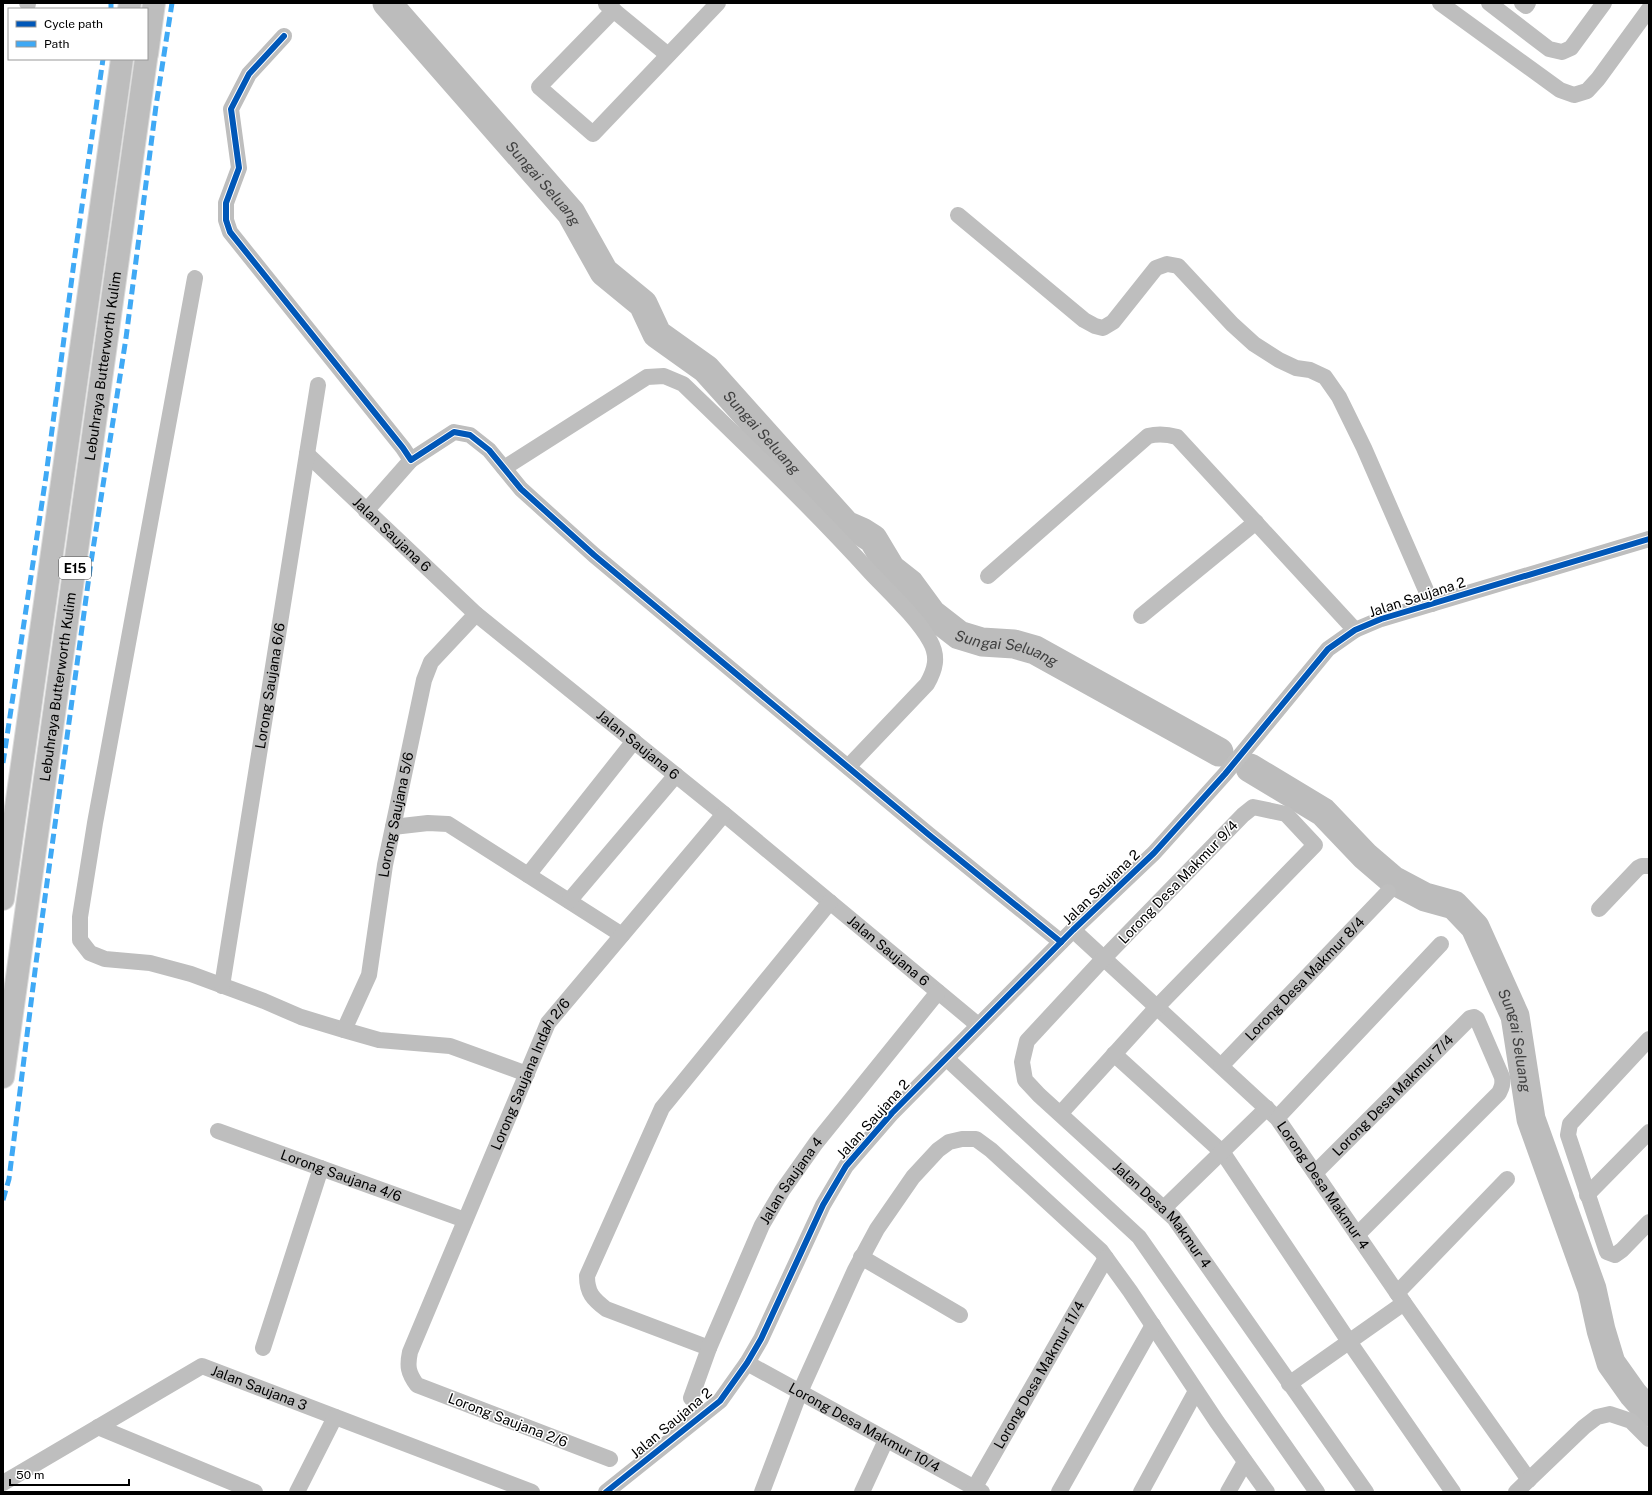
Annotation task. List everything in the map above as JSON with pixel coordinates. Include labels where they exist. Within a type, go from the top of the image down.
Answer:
[{"type":"highway","points":[[148,47],[154,3]]},
{"type":"highway","name":"Lebuhraya Butterworth Kulim","points":[[3,899],[122,60]]},
{"type":"highway","name":"Lebuhraya Butterworth Kulim","points":[[3,1077],[146,60]]},
{"type":"street","points":[[668,55],[610,6],[539,87],[593,134],[718,3]]},
{"type":"street","points":[[1440,3],[1560,90],[1574,95],[1586,91],[1598,80],[1649,9]]},
{"type":"street","points":[[1489,3],[1549,49],[1562,52],[1570,48],[1604,3]]},
{"type":"street","points":[[1522,3],[1526,6],[1528,3]]},
{"type":"street","points":[[284,36],[249,74],[231,109],[239,168],[226,203],[226,220],[230,232],[398,441],[411,460]]},
{"type":"street","points":[[958,215],[1084,320],[1095,326],[1103,328],[1113,322],[1156,268],[1167,264],[1178,266],[1232,324],[1254,344],[1279,360],[1296,368],[1310,370],[1325,377],[1339,397],[1364,448],[1432,604]]},
{"type":"street","points":[[196,278],[95,823],[80,917],[80,940],[90,953],[105,959],[150,963],[191,974],[301,1017],[344,1030],[379,1040],[450,1046],[527,1074]]},
{"type":"street","points":[[504,468],[647,377],[664,376],[683,384],[833,532],[917,624],[931,642],[936,660],[934,672],[927,684],[848,767]]},
{"type":"street","name":"Lorong Saujana 6/6","points":[[222,986],[318,385]]},
{"type":"street","points":[[366,511],[411,460],[454,432],[470,434],[489,450],[521,488],[594,555],[928,834],[1061,942]]},
{"type":"street","points":[[988,576],[1148,436],[1159,434],[1177,437],[1355,630]]},
{"type":"street","name":"Jalan Saujana 6","points":[[307,454],[476,614],[724,814],[978,1025]]},
{"type":"street","points":[[1141,616],[1256,522]]},
{"type":"street","name":"Jalan Saujana 2","points":[[606,1492],[720,1401],[747,1363],[761,1339],[823,1205],[846,1166],[892,1113],[978,1025],[1073,930],[1154,853],[1225,774],[1328,649],[1355,630],[1381,619],[1649,539]]},
{"type":"street","name":"Lorong Saujana 5/6","points":[[344,1030],[369,975],[385,865],[424,680],[431,662],[476,614]]},
{"type":"street","points":[[528,875],[634,741]]},
{"type":"street","points":[[569,901],[676,775]]},
{"type":"street","name":"Lorong Desa Makmur 9/4","points":[[1104,958],[1243,815],[1253,807],[1286,814],[1315,845],[1157,1007]]},
{"type":"street","name":"Lorong Saujana Indah 2/6","points":[[410,1375],[407,1364],[410,1352],[548,1023],[724,814]]},
{"type":"street","points":[[393,827],[428,823],[448,824],[622,935]]},
{"type":"street","points":[[1599,909],[1638,868],[1642,866],[1649,866]]},
{"type":"street","name":"Lorong Desa Makmur 8/4","points":[[1221,1066],[1388,892]]},
{"type":"street","points":[[709,1348],[606,1309],[593,1300],[587,1286],[588,1276],[662,1108],[830,902]]},
{"type":"street","name":"Lorong Desa Makmur 4","points":[[1073,930],[1272,1113],[1315,1173],[1400,1298],[1529,1480]]},
{"type":"street","points":[[1164,1208],[1223,1153],[1272,1113],[1441,944]]},
{"type":"street","name":"Jalan Desa Makmur 4","points":[[1104,958],[1028,1041],[1022,1062],[1025,1080],[1039,1095],[1174,1218],[1366,1492]]},
{"type":"street","name":"Jalan Saujana 4","points":[[691,1398],[709,1348],[762,1225],[782,1191],[816,1142],[938,992]]},
{"type":"street","points":[[1060,1114],[1157,1007]]},
{"type":"street","name":"Lorong Desa Makmur 7/4","points":[[1315,1173],[1470,1018],[1474,1017],[1480,1027],[1502,1077],[1503,1085],[1501,1089],[1493,1099],[1357,1235]]},
{"type":"street","points":[[1649,1039],[1570,1124],[1568,1135],[1607,1252],[1615,1255],[1622,1250],[1649,1222]]},
{"type":"street","points":[[1114,1054],[1223,1153],[1350,1343],[1453,1492]]},
{"type":"street","points":[[946,1058],[1139,1237],[1311,1489]]},
{"type":"street","name":"Lorong Saujana 4/6","points":[[218,1131],[465,1220]]},
{"type":"street","points":[[1587,1195],[1649,1132]]},
{"type":"street","points":[[762,1492],[800,1392],[861,1257],[877,1229],[913,1177],[938,1150],[949,1142],[962,1139],[976,1139],[991,1150],[1101,1251],[1267,1492]]},
{"type":"street","points":[[263,1348],[321,1168]]},
{"type":"street","points":[[1289,1384],[1350,1343],[1400,1298],[1507,1179]]},
{"type":"street","points":[[861,1257],[960,1315]]},
{"type":"street","name":"Lorong Desa Makmur 11/4","points":[[976,1491],[1106,1258]]},
{"type":"street","points":[[1059,1492],[1152,1325]]},
{"type":"street","name":"Lorong Desa Makmur 10/4","points":[[747,1363],[976,1491]]},
{"type":"street","name":"Jalan Saujana 3","points":[[3,1483],[202,1366],[532,1492]]},
{"type":"street","name":"Lorong Saujana 2/6","points":[[410,1375],[417,1385],[610,1460]]},
{"type":"street","points":[[1141,1492],[1196,1390]]},
{"type":"street","points":[[1516,1492],[1584,1427],[1597,1417],[1610,1414],[1631,1421],[1649,1439]]},
{"type":"street","points":[[297,1492],[335,1417]]},
{"type":"street","points":[[98,1427],[255,1492]]},
{"type":"street","points":[[862,1492],[886,1440]]},
{"type":"street","points":[[1228,1492],[1245,1462]]},
{"type":"waterway","name":"Sungai Seluang","points":[[387,3],[571,213],[604,272],[643,304],[657,334],[706,369],[846,525],[873,539],[891,569],[910,584],[932,614],[959,635],[982,642],[1014,644],[1035,650],[1219,752]]},
{"type":"waterway","name":"Sungai Seluang","points":[[1250,768],[1323,812],[1365,856],[1393,880],[1425,897],[1454,905],[1475,927],[1515,1016],[1531,1119],[1592,1289],[1601,1330],[1611,1363],[1633,1394],[1649,1412]]},
{"type":"marked path","points":[[111,3],[111,8]]},
{"type":"marked path","points":[[3,1200],[9,1179],[36,963],[91,562],[126,338],[156,106],[172,3]]},
{"type":"marked path","points":[[3,763],[46,476],[74,262],[103,60]]},
{"type":"cycle path","points":[[284,36],[249,74],[231,109],[239,168],[226,203],[226,220],[230,232],[411,460],[454,432],[470,435],[489,450],[521,489],[594,555],[928,834],[1061,942]]},
{"type":"cycle path","points":[[606,1492],[720,1401],[747,1363],[761,1339],[823,1205],[846,1166],[892,1113],[1073,930],[1154,853],[1225,774],[1328,649],[1355,630],[1381,619],[1649,539]]}]
